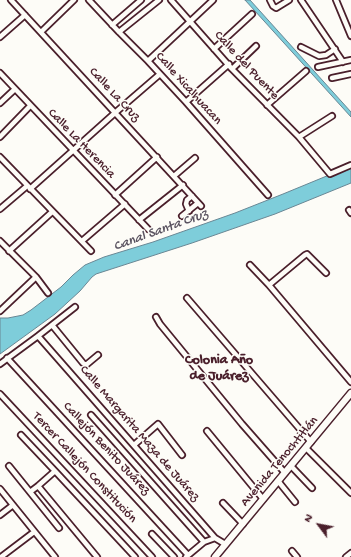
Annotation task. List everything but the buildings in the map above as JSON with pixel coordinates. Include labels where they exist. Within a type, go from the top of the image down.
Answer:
[{"type":"main road","name":"Avenida Tenochtitlán","points":[[215,557],[351,393]]},
{"type":"street","name":"Calle La Cruz","points":[[11,0],[116,112],[199,204],[189,210]]},
{"type":"street","points":[[41,32],[74,0]]},
{"type":"street","name":"Calle Xicalhuacan","points":[[90,0],[186,102],[268,195]]},
{"type":"street","points":[[112,25],[141,0]]},
{"type":"street","points":[[119,32],[159,0]]},
{"type":"street","points":[[173,2],[179,0]]},
{"type":"street","points":[[148,61],[213,0]]},
{"type":"street","points":[[270,0],[276,8],[289,0]]},
{"type":"street","points":[[301,0],[343,62]]},
{"type":"street","points":[[336,0],[351,36]]},
{"type":"street","name":"Calle del Puente","points":[[173,2],[232,69],[299,138],[330,174],[351,165]]},
{"type":"street","points":[[214,49],[252,14]]},
{"type":"street","points":[[0,37],[25,15]]},
{"type":"street","points":[[232,69],[256,46]]},
{"type":"street","points":[[301,47],[319,56],[326,55],[335,50]]},
{"type":"street","points":[[318,67],[351,60]]},
{"type":"street","points":[[186,102],[229,64]]},
{"type":"street","points":[[267,104],[306,70]]},
{"type":"street","name":"Calle La Herencia","points":[[0,73],[148,229]]},
{"type":"street","points":[[0,209],[73,151],[160,74]]},
{"type":"street","points":[[332,78],[351,74]]},
{"type":"street","points":[[0,103],[15,89]]},
{"type":"street","points":[[0,137],[30,106]]},
{"type":"street","points":[[299,138],[332,116]]},
{"type":"street","points":[[0,157],[28,188],[91,251]]},
{"type":"street","points":[[115,195],[157,157]]},
{"type":"street","points":[[174,176],[195,158]]},
{"type":"street","points":[[139,220],[183,185]]},
{"type":"street","points":[[182,216],[189,210],[186,204],[192,196]]},
{"type":"street","points":[[82,241],[124,204]]},
{"type":"street","points":[[9,251],[52,212]]},
{"type":"street","points":[[0,241],[36,277],[48,293]]},
{"type":"street","points":[[269,285],[307,254],[326,273]]},
{"type":"street","points":[[250,265],[269,285],[351,382]]},
{"type":"street","points":[[0,311],[36,277]]},
{"type":"street","points":[[188,298],[311,442]]},
{"type":"street","points":[[0,364],[75,307]]},
{"type":"street","points":[[156,317],[237,418],[285,473]]},
{"type":"street","points":[[52,325],[86,365],[98,355]]},
{"type":"street","name":"Calle Margarita Maza de Juárez","points":[[38,336],[215,538],[226,544]]},
{"type":"street","name":"Callejón Benito Juárez","points":[[7,358],[187,556]]},
{"type":"street","name":"Tercer Callejón Constitución","points":[[0,394],[152,557]]},
{"type":"street","points":[[91,415],[204,542]]},
{"type":"street","points":[[134,445],[158,424],[182,455]]},
{"type":"street","points":[[207,431],[263,499]]},
{"type":"street","points":[[21,434],[135,557]]},
{"type":"street","points":[[306,448],[351,493]]},
{"type":"street","points":[[9,466],[59,528]]},
{"type":"street","points":[[291,466],[312,488]]},
{"type":"street","points":[[30,492],[55,471]]},
{"type":"street","points":[[278,481],[295,502]]},
{"type":"street","points":[[38,486],[97,557]]},
{"type":"street","points":[[0,489],[54,557]]},
{"type":"street","points":[[223,503],[243,524]]},
{"type":"street","points":[[0,515],[13,505]]},
{"type":"street","points":[[1,557],[34,532]]},
{"type":"street","points":[[152,534],[174,557]]},
{"type":"street","points":[[187,556],[204,542],[215,538]]},
{"type":"street","points":[[292,551],[297,557]]},
{"type":"street","points":[[346,557],[351,553]]},
{"type":"water","points":[[245,0],[250,0],[351,112],[351,117]]},
{"type":"water","points":[[351,166],[351,183],[275,214],[96,274],[55,314],[0,354],[0,318],[23,315],[61,287],[85,265],[104,257],[153,242],[235,213]]},
{"type":"district","name":"Colonia Año de Juárez","points":[[219,370]]},
{"type":"water label","name":"Canal Santa Cruz","points":[[161,231]]}]
